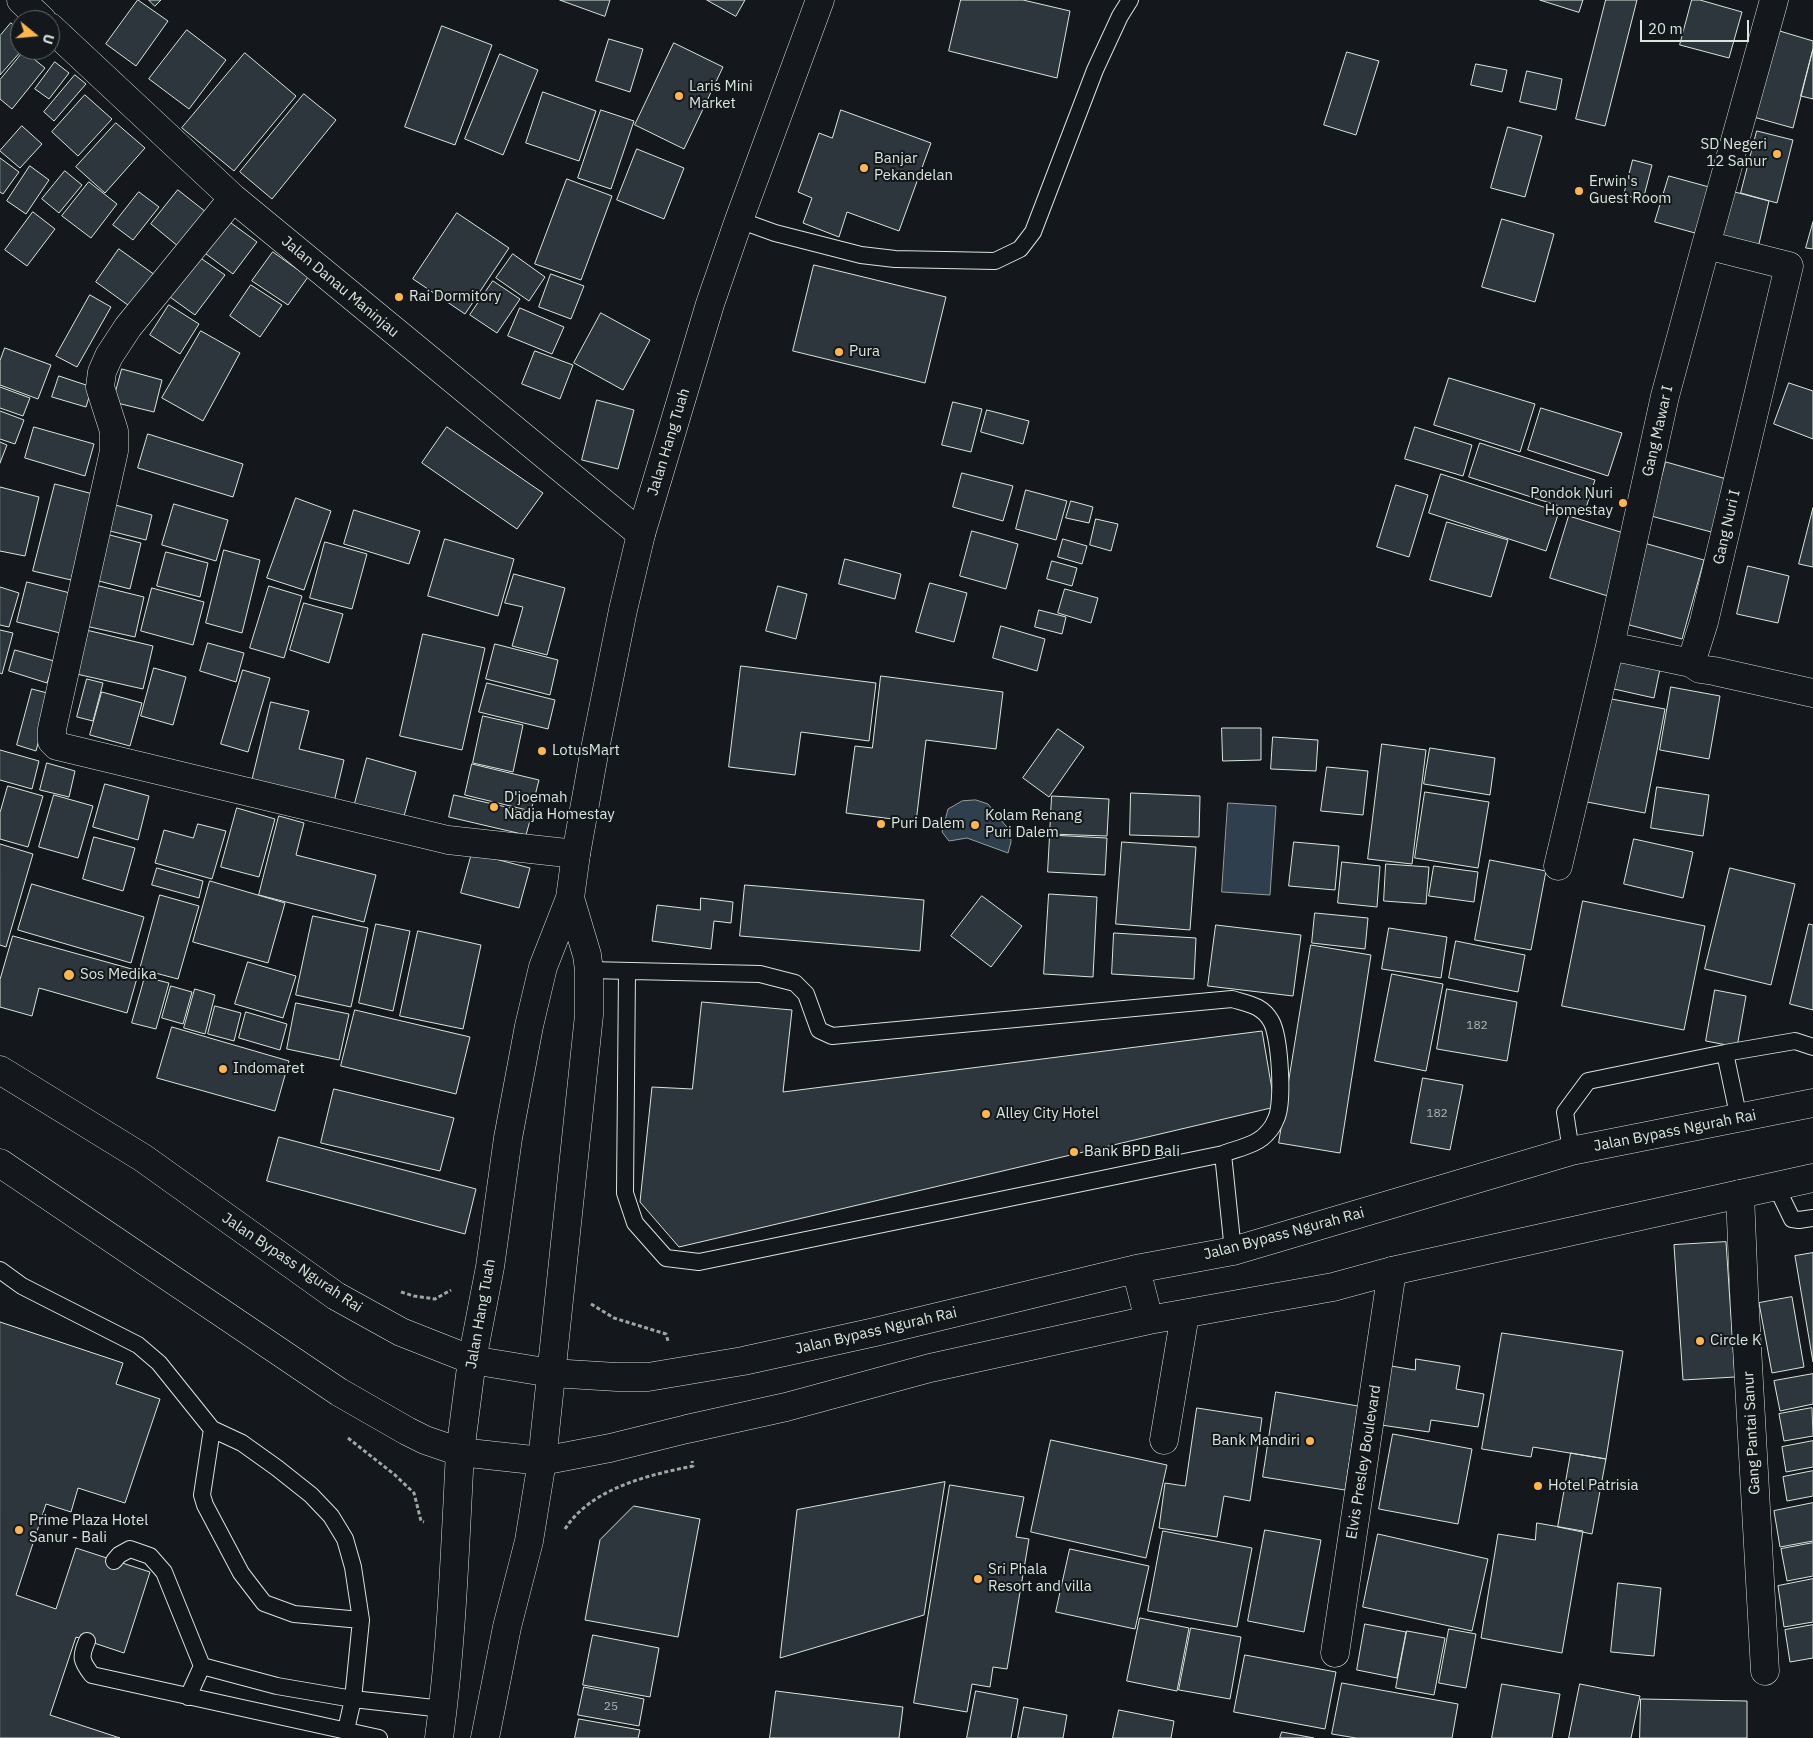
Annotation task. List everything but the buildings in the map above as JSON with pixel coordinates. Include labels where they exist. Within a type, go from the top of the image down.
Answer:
[{"type":"main road","points":[[20,0],[31,10]]},
{"type":"main road","name":"Jalan Hang Tuah","points":[[439,1738],[443,1709],[460,1452],[472,1360],[490,1267],[508,1138],[529,1026],[543,967],[570,898],[576,854],[623,610],[641,534],[710,304],[820,0]]},
{"type":"main road","name":"Gang Mawar I","points":[[1558,866],[1666,396],[1774,0]]},
{"type":"main road","name":"Jalan Danau Maninjau","points":[[60,36],[233,198],[641,534]]},
{"type":"main road","points":[[233,198],[117,341],[102,372],[100,387],[114,431],[114,452],[52,729],[52,741],[57,746],[448,840],[576,854]]},
{"type":"main road","name":"Gang Nuri I","points":[[1691,663],[1704,622],[1789,266],[1706,244]]},
{"type":"main road","points":[[1610,646],[1691,663],[1700,670],[1714,671],[1813,693]]},
{"type":"main road","name":"Jalan Hang Tuah","points":[[485,1738],[507,1627],[529,1541],[542,1461],[585,1063],[589,1015],[589,970],[587,955],[570,898]]},
{"type":"main road","name":"Jalan Bypass Ngurah Rai","points":[[0,1070],[142,1158],[336,1296],[377,1320],[426,1343],[472,1360],[551,1374],[648,1377],[743,1361],[866,1334],[1136,1269],[1233,1251],[1570,1151],[1813,1103]]},
{"type":"main road","points":[[0,1163],[339,1392],[407,1431],[425,1440],[460,1452],[542,1461],[610,1448],[786,1406],[930,1368],[1149,1320],[1333,1286],[1392,1271],[1813,1178]]},
{"type":"main road","name":"Gang Pantai Sanur","points":[[1740,1194],[1744,1302],[1765,1671]]},
{"type":"main road","points":[[1136,1269],[1149,1320]]},
{"type":"main road","name":"Elvis Presley Boulevard","points":[[1335,1653],[1392,1271]]},
{"type":"main road","points":[[1164,1440],[1185,1314]]},
{"type":"lane","points":[[739,220],[776,234],[861,255],[895,260],[995,260],[1020,249],[1033,232],[1095,70],[1120,16],[1130,0]]},
{"type":"lane","points":[[589,970],[760,974],[795,983],[806,994],[819,1030],[832,1036],[1232,999],[1258,1007],[1271,1021],[1277,1045],[1280,1081],[1277,1119],[1260,1140],[1223,1154],[699,1262],[666,1258],[635,1223],[625,1193],[627,971]]},
{"type":"lane","points":[[1570,1151],[1565,1112],[1588,1081],[1795,1041],[1813,1047]]},
{"type":"lane","points":[[1725,1053],[1739,1119]]},
{"type":"lane","points":[[1223,1154],[1233,1251]]},
{"type":"lane","points":[[1776,1186],[1792,1218],[1799,1220],[1813,1218]]},
{"type":"lane","points":[[0,1270],[22,1286],[138,1345],[159,1363],[212,1429],[242,1443],[270,1463],[311,1495],[331,1516],[345,1539],[353,1567],[361,1620],[353,1699],[346,1730]]},
{"type":"lane","points":[[212,1429],[202,1495],[241,1573],[264,1603],[294,1614],[361,1620]]},
{"type":"lane","points":[[114,1561],[119,1555],[130,1549],[150,1556],[164,1572],[202,1666],[188,1697]]},
{"type":"lane","points":[[87,1640],[82,1652],[83,1664],[92,1675],[379,1738]]},
{"type":"lane","points":[[202,1666],[277,1686],[353,1699],[443,1709]]},
{"type":"path","points":[[377,1320],[388,1288],[414,1296],[435,1299],[472,1275],[490,1267]]},
{"type":"path","points":[[561,1278],[584,1283],[591,1305],[614,1318],[666,1334],[673,1373]]},
{"type":"path","points":[[529,1541],[553,1548],[569,1523],[596,1498],[666,1471],[693,1466],[687,1429]]},
{"type":"path","points":[[340,1432],[395,1475],[414,1493],[421,1521],[456,1531]]},
{"type":"water","name":"Kolam Renang Puri Dalem","points":[[976,800],[988,804],[1010,831],[1011,842],[1008,853],[967,838],[949,841],[942,832],[948,809],[962,801]]},
{"type":"water","points":[[1228,803],[1276,806],[1270,895],[1222,892]]},
{"type":"place","name":"Laris Mini Market","points":[[679,96]]},
{"type":"place","name":"SD Negeri 12 Sanur","points":[[1777,154]]},
{"type":"place","name":"Banjar Pekandelan","points":[[864,168]]},
{"type":"place","name":"Erwin's Guest Room","points":[[1579,191]]},
{"type":"place","name":"Rai Dormitory","points":[[399,297]]},
{"type":"place","name":"Pura","points":[[839,352]]},
{"type":"place","name":"Pondok Nuri Homestay","points":[[1623,503]]},
{"type":"place","name":"LotusMart","points":[[542,751]]},
{"type":"place","name":"D'joemah Nadja Homestay","points":[[494,807]]},
{"type":"place","name":"Puri Dalem","points":[[881,824]]},
{"type":"place","name":"Kolam Renang Puri Dalem","points":[[975,825]]},
{"type":"place","name":"Sos Medika","points":[[69,975]]},
{"type":"place","name":"Indomaret","points":[[223,1069]]},
{"type":"place","name":"Alley City Hotel","points":[[986,1114]]},
{"type":"place","name":"Bank BPD Bali","points":[[1074,1152]]},
{"type":"place","name":"Circle K","points":[[1700,1341]]},
{"type":"place","name":"Bank Mandiri","points":[[1310,1441]]},
{"type":"place","name":"Hotel Patrisia","points":[[1538,1486]]},
{"type":"place","name":"Prime Plaza Hotel Sanur - Bali","points":[[19,1530]]},
{"type":"place","name":"Sri Phala Resort and villa","points":[[978,1579]]}]
